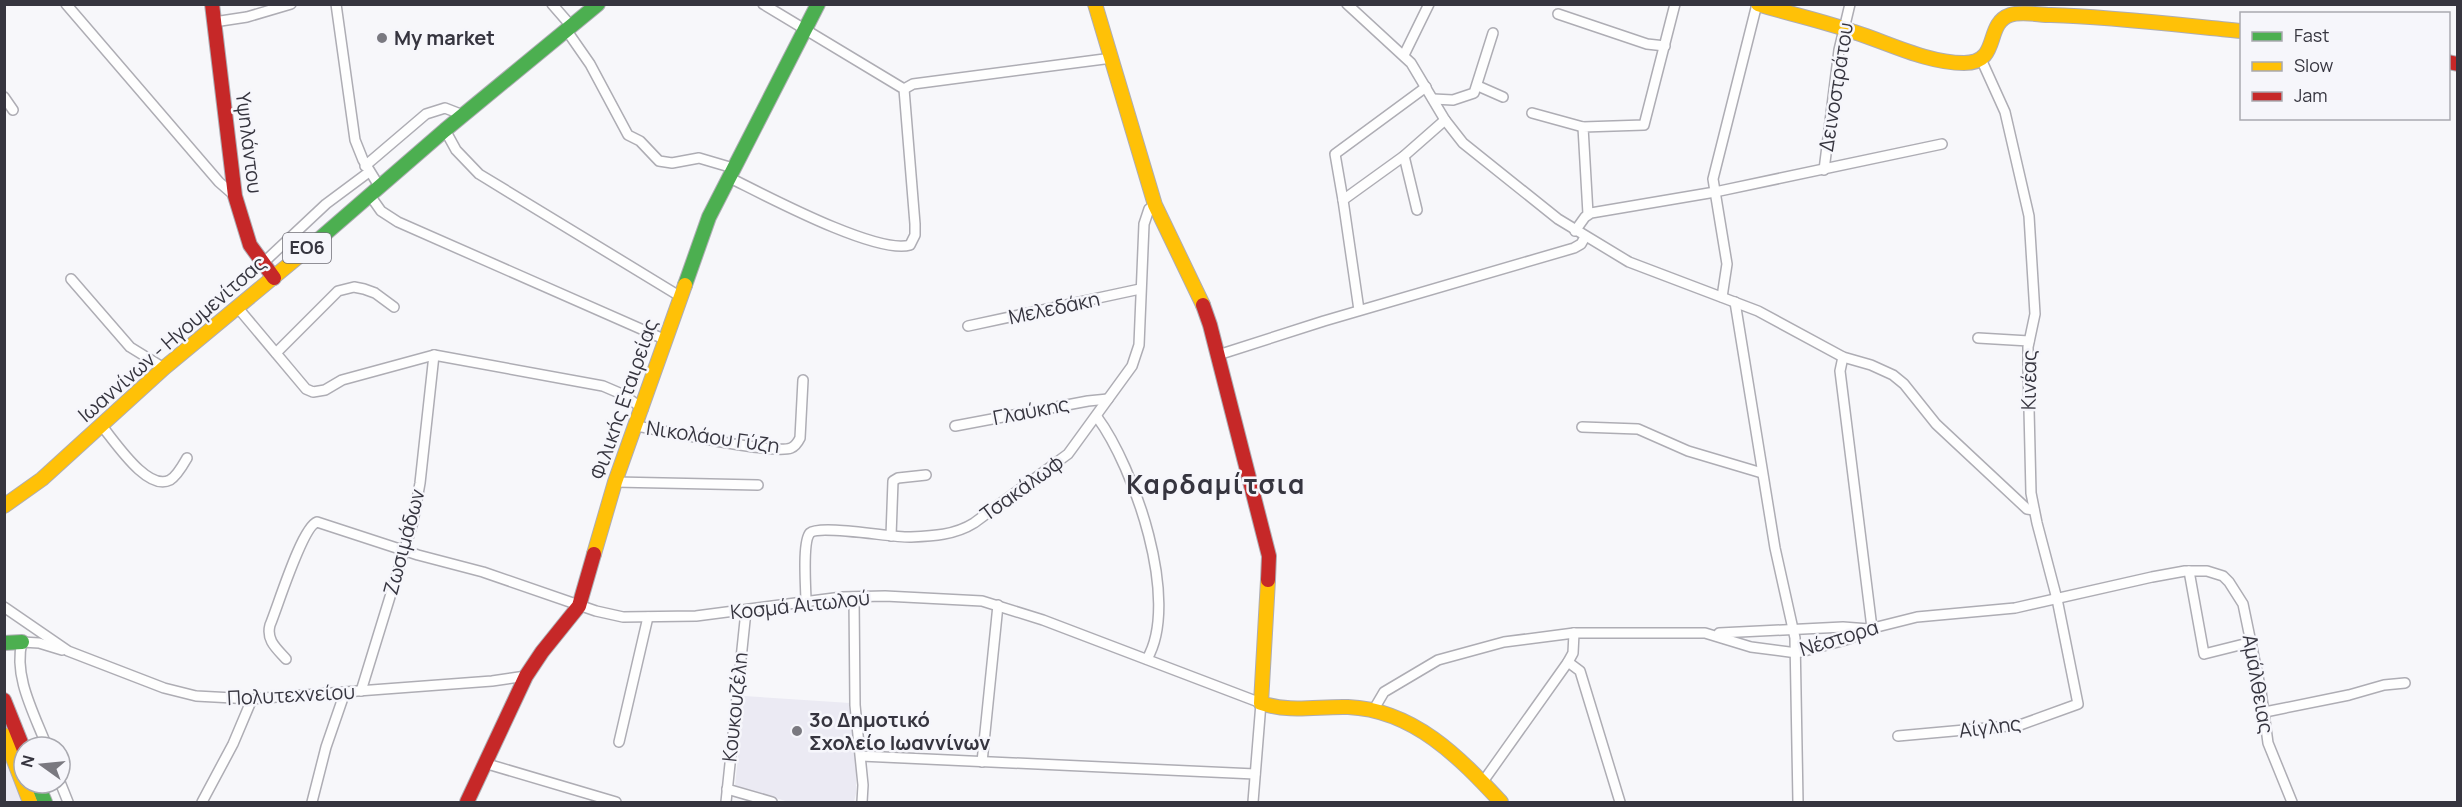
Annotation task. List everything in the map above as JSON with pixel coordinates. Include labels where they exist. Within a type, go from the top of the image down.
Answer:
[{"type":"main road","name":"Υψηλάντου","points":[[212,4],[235,196],[243,227],[262,264],[274,278]]},
{"type":"main road","name":"Ιωαννίνων - Ηγουμενίτσας","points":[[4,516],[20,497],[164,368],[598,4]]},
{"type":"main road","name":"Φιλικής Εταιρείας","points":[[467,802],[526,676],[579,606],[615,482],[643,409],[702,234],[730,173],[818,4]]},
{"type":"main road","points":[[1095,4],[1155,205],[1198,292],[1218,355],[1269,556],[1261,703],[1286,710],[1350,707],[1374,709],[1396,716],[1424,731],[1448,750],[1501,802]]},
{"type":"main road","points":[[1758,4],[1945,60],[1968,63],[1981,59],[1987,53],[1998,23],[2004,17],[2012,14],[2085,16],[2240,31]]},
{"type":"main road","name":"Ιωαννίνων - Ηγουμενίτσας","points":[[4,506],[20,497]]},
{"type":"main road","points":[[4,643],[22,642]]},
{"type":"main road","points":[[4,700],[18,735]]},
{"type":"main road","points":[[4,735],[30,802]]},
{"type":"street","points":[[66,4],[219,182],[235,196]]},
{"type":"street","points":[[214,22],[247,17],[291,4]]},
{"type":"street","points":[[336,4],[356,146],[367,169],[381,211],[398,222],[666,340]]},
{"type":"street","points":[[552,4],[570,29],[628,135],[640,141],[654,158],[665,163],[699,158],[864,238],[895,247],[910,245],[915,235],[904,89]]},
{"type":"street","points":[[763,4],[904,89]]},
{"type":"street","points":[[1347,4],[1404,55],[1445,120],[1470,149],[1575,231],[1638,266],[1735,302],[1781,322],[1843,357],[1871,365],[1899,379],[1936,424],[2027,509],[2034,510]]},
{"type":"street","points":[[1404,55],[1429,4]]},
{"type":"street","points":[[1532,113],[1583,127],[1644,125],[1675,4]]},
{"type":"street","points":[[1722,297],[1727,264],[1713,179],[1758,4]]},
{"type":"street","name":"Δεινοστράτου","points":[[1824,170],[1844,29],[1850,4]]},
{"type":"street","points":[[1558,14],[1647,44],[1665,46]]},
{"type":"street","points":[[1432,99],[1457,100],[1474,93],[1493,33]]},
{"type":"street","points":[[904,89],[913,84],[1112,58]]},
{"type":"street","name":"Κινέας","points":[[1981,59],[2004,112],[2029,216],[2035,314],[2029,341],[2031,493],[2057,599],[2078,704]]},
{"type":"street","points":[[1478,86],[1503,97]]},
{"type":"street","points":[[1359,310],[1335,154],[1425,87]]},
{"type":"street","points":[[4,97],[13,110]]},
{"type":"street","points":[[262,264],[426,114],[445,108],[463,115]]},
{"type":"street","points":[[1343,200],[1404,156],[1445,120]]},
{"type":"street","points":[[1575,231],[1588,214],[1583,127]]},
{"type":"street","points":[[446,130],[456,150],[479,174],[681,297]]},
{"type":"street","points":[[1588,214],[1715,192],[1942,144]]},
{"type":"street","points":[[1404,156],[1417,210]]},
{"type":"street","name":"Τσακάλωφ","points":[[806,602],[806,547],[811,533],[827,530],[891,536],[937,536],[967,527],[1066,457],[1097,417],[1137,355],[1144,224],[1149,209],[1155,205]]},
{"type":"street","points":[[1218,355],[1359,310],[1574,248],[1581,244],[1585,237]]},
{"type":"street","points":[[71,279],[130,347],[164,368]]},
{"type":"street","points":[[276,353],[338,291],[354,287],[364,289],[375,293],[394,307]]},
{"type":"street","name":"Μελεδάκη","points":[[968,326],[1140,289]]},
{"type":"street","points":[[1735,302],[1762,473],[1797,653],[1798,802]]},
{"type":"street","points":[[238,308],[306,389],[313,392],[325,390],[342,380],[434,355],[603,386],[624,395],[643,409]]},
{"type":"street","points":[[1978,338],[2029,341]]},
{"type":"street","name":"Ζωσιμάδων","points":[[361,691],[413,522],[420,483],[434,355]]},
{"type":"street","points":[[1705,633],[1870,628],[1840,371],[1843,357]]},
{"type":"street","name":"Νικολάου Γύζη","points":[[636,426],[758,447],[790,448],[795,446],[800,438],[803,380]]},
{"type":"street","name":"Γλαύκης","points":[[955,426],[1108,399]]},
{"type":"street","points":[[1097,417],[1105,428],[1136,495],[1150,542],[1158,589],[1159,622],[1156,640],[1147,659]]},
{"type":"street","points":[[101,425],[138,470],[150,479],[161,482],[170,480],[187,458]]},
{"type":"street","points":[[1582,427],[1638,429],[1688,451],[1762,473]]},
{"type":"street","points":[[891,536],[893,481],[898,478],[926,475]]},
{"type":"street","points":[[615,482],[758,485]]},
{"type":"street","name":"Κοσμά Αιτωλού","points":[[286,659],[270,640],[268,634],[302,540],[312,523],[321,522],[404,551],[483,572],[614,616],[648,617],[746,611],[854,597],[949,598],[998,605],[1261,703]]},
{"type":"street","points":[[2189,571],[2204,654],[2252,642]]},
{"type":"street","name":"Νέστορα","points":[[1374,709],[1384,692],[1441,658],[1504,642],[1574,633],[1705,633],[1751,647],[1797,653],[1849,639],[1870,628],[1917,617],[2007,609],[2189,571],[2215,573]]},
{"type":"street","name":"Αμάλθειας","points":[[2215,573],[2229,582],[2240,597],[2252,642],[2270,750],[2292,802]]},
{"type":"street","points":[[854,597],[855,705],[861,756],[862,802]]},
{"type":"street","points":[[982,762],[998,605]]},
{"type":"street","name":"Πολυτεχνείου","points":[[4,607],[68,651],[178,692],[217,699],[252,699],[361,691],[492,681],[526,676]]},
{"type":"street","name":"Κουκουζέλη","points":[[726,802],[746,611]]},
{"type":"street","points":[[619,742],[648,617]]},
{"type":"street","points":[[1482,783],[1568,663],[1573,653],[1574,633]]},
{"type":"street","points":[[43,735],[20,670],[19,658],[22,642],[39,643],[68,651]]},
{"type":"street","points":[[1568,663],[1580,671],[1620,802]]},
{"type":"street","points":[[2265,712],[2349,695],[2384,685],[2405,683]]},
{"type":"street","points":[[312,802],[326,747],[345,692]]},
{"type":"street","points":[[202,802],[252,699]]},
{"type":"street","points":[[1253,802],[1261,703]]},
{"type":"street","name":"Αίγλης","points":[[1898,736],[2020,724],[2078,704]]},
{"type":"street","points":[[861,756],[1255,774]]},
{"type":"street","points":[[484,763],[605,801],[616,802]]},
{"type":"street","points":[[727,789],[772,802]]},
{"type":"shaded area","name":"3ο Δημοτικό Σχολείο Ιωαννίνων","points":[[744,696],[850,703],[856,758],[854,802],[789,802],[735,786]]},
{"type":"shaded area","points":[[5,749],[12,769],[12,795],[21,795],[24,802],[5,802]]},
{"type":"traffic: fast","points":[[310,247],[445,130],[598,4]]},
{"type":"traffic: fast","points":[[685,285],[709,217],[818,4]]},
{"type":"traffic: fast","points":[[4,643],[22,642]]},
{"type":"traffic: fast","points":[[42,795],[45,802]]},
{"type":"traffic: slow","points":[[1095,4],[1155,205],[1203,305]]},
{"type":"traffic: slow","points":[[1758,4],[1842,28],[1922,56],[1964,63],[1983,57],[1997,26],[2002,20],[2014,14],[2099,18],[2240,31]]},
{"type":"traffic: slow","points":[[4,506],[42,479],[164,368],[310,247]]},
{"type":"traffic: slow","points":[[594,554],[615,482],[685,285]]},
{"type":"traffic: slow","points":[[1268,580],[1261,703],[1283,708],[1348,707],[1372,710],[1394,717],[1434,739],[1452,753],[1501,802]]},
{"type":"traffic: slow","points":[[4,735],[30,802]]},
{"type":"traffic: jam","points":[[212,4],[235,196],[250,245],[274,278]]},
{"type":"traffic: jam","points":[[2450,62],[2458,64]]},
{"type":"traffic: jam","points":[[1203,305],[1269,556],[1268,580]]},
{"type":"traffic: jam","points":[[467,802],[526,676],[579,606],[594,554]]},
{"type":"traffic: jam","points":[[4,700],[18,735]]},
{"type":"place","name":"My market","points":[[382,38]]},
{"type":"place","name":"3ο Δημοτικό Σχολείο Ιωαννίνων","points":[[797,731]]},
{"type":"district","name":"Καρδαμίτσια","points":[[1216,485]]}]
